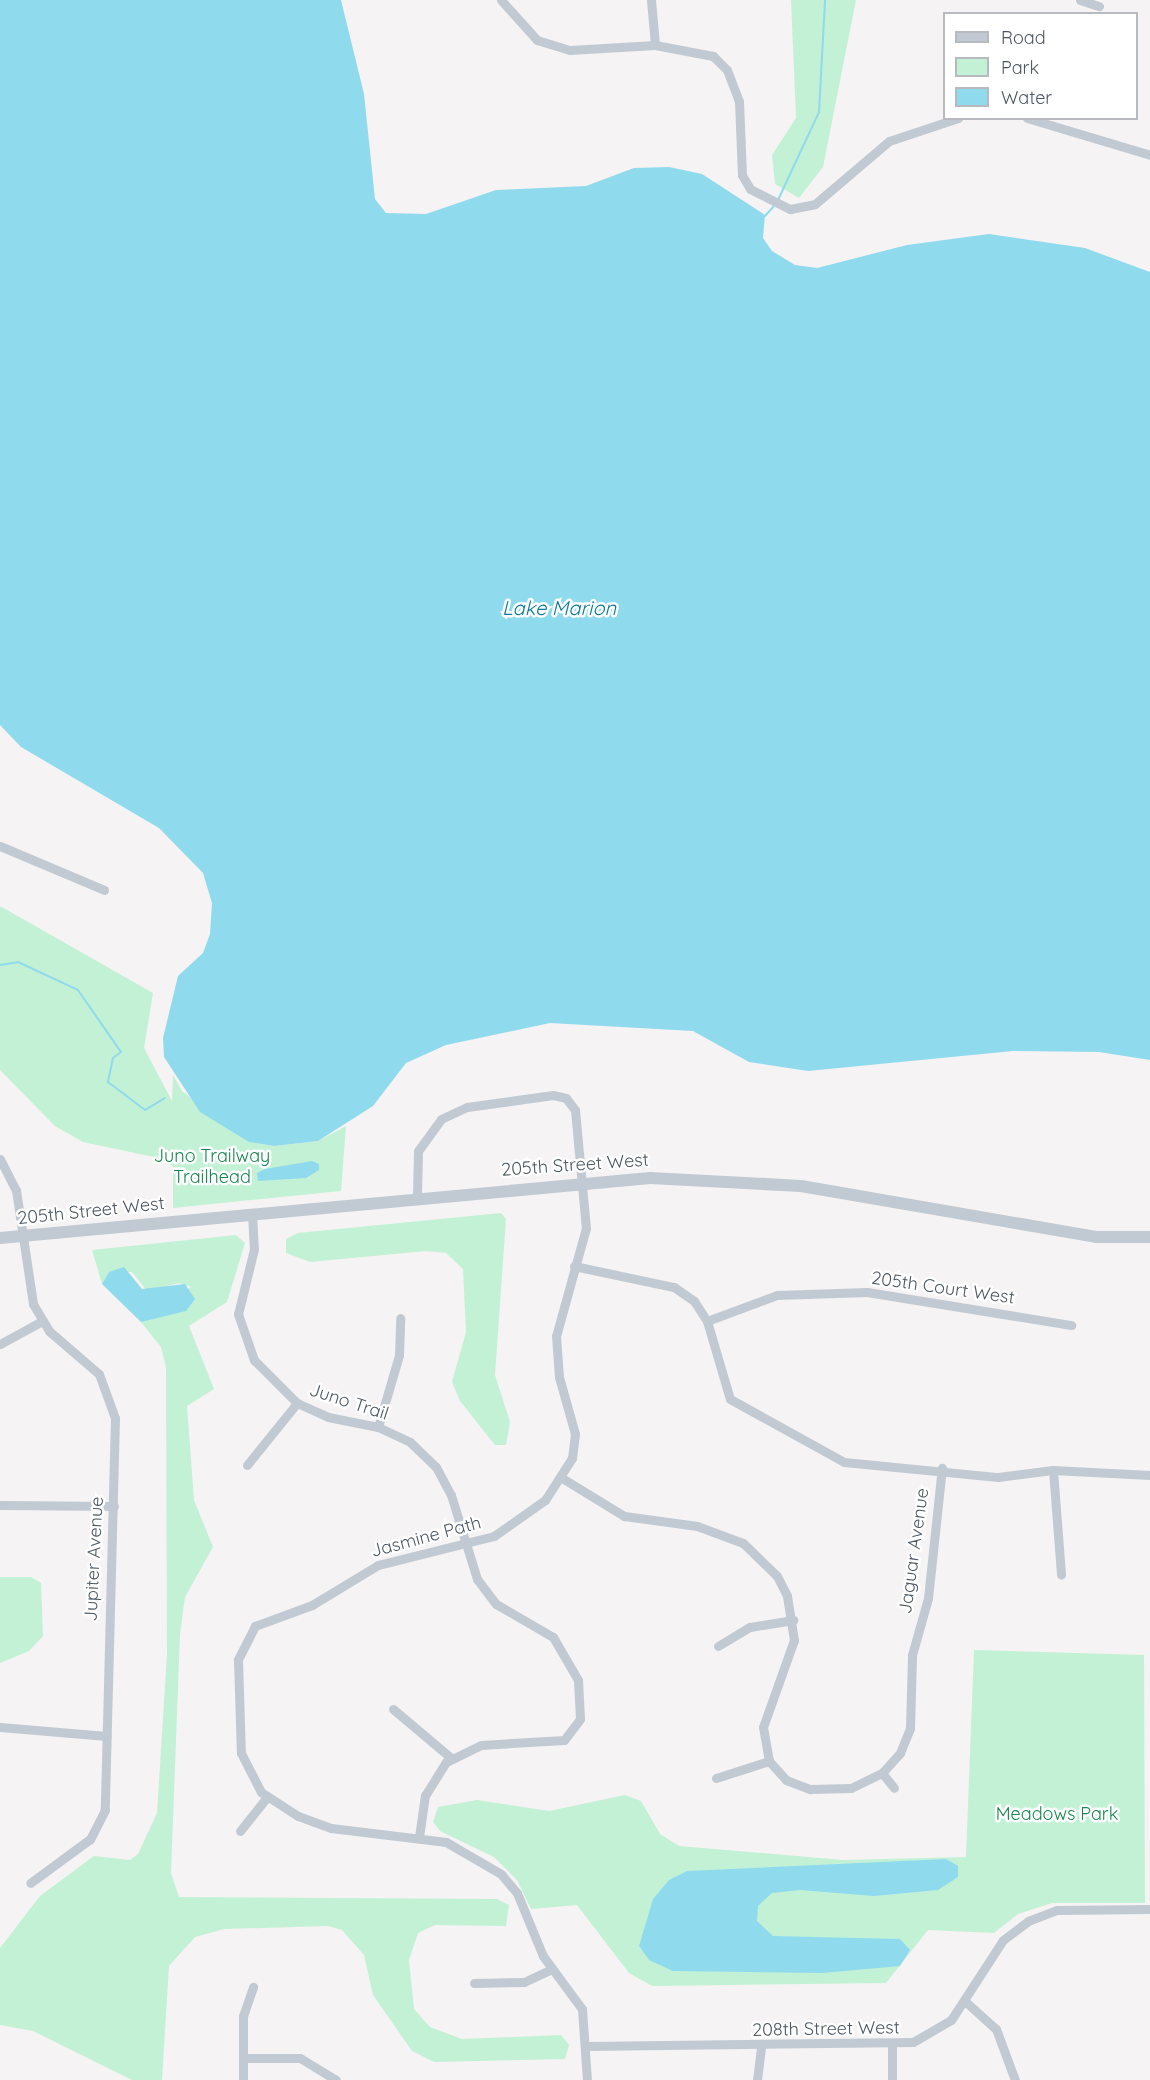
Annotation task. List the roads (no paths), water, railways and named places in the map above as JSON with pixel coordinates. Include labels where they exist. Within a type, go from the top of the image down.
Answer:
[{"type":"street","points":[[501,0],[537,40],[570,50],[655,45],[694,48],[727,70],[739,101],[742,175],[750,189],[790,209],[815,204],[888,141],[952,120]]},
{"type":"street","points":[[651,0],[655,45]]},
{"type":"street","points":[[1080,0],[1099,6]]},
{"type":"street","points":[[1035,120],[1150,155]]},
{"type":"street","points":[[0,846],[104,890]]},
{"type":"street","name":"Jasmine Path","points":[[417,1196],[418,1151],[441,1119],[467,1107],[553,1095],[566,1098],[575,1110],[586,1228],[556,1336],[559,1377],[575,1434],[562,1478],[521,1521],[465,1546],[372,1568],[312,1605],[262,1621],[247,1635],[238,1660],[241,1753],[252,1780],[267,1797],[331,1828],[419,1837],[459,1846],[501,1874],[516,1893],[552,1969],[582,2009],[587,2046],[587,2080]]},
{"type":"street","name":"Jupiter Avenue","points":[[0,1159],[16,1190],[27,1286],[42,1321],[107,1387],[114,1418],[114,1506],[108,1576],[106,1801],[99,1825],[84,1845],[30,1883]]},
{"type":"street","name":"205th Street West","points":[[0,1238],[583,1180],[801,1186],[1096,1237],[1150,1237]]},
{"type":"street","name":"Juno Trail","points":[[252,1213],[253,1256],[238,1301],[241,1328],[265,1376],[297,1403],[378,1427],[410,1442],[436,1467],[451,1495],[477,1579],[496,1604],[547,1632],[568,1655],[578,1680],[581,1713],[576,1729],[564,1740],[481,1745],[452,1758]]},
{"type":"street","points":[[574,1266],[674,1287],[694,1301],[707,1321],[723,1386],[742,1409],[844,1462],[942,1468],[998,1477],[1053,1470],[1150,1475]]},
{"type":"street","name":"205th Court West","points":[[707,1321],[777,1295],[867,1292],[1071,1325]]},
{"type":"street","points":[[378,1427],[399,1355],[400,1318]]},
{"type":"street","points":[[0,1344],[42,1321]]},
{"type":"street","points":[[247,1466],[297,1403]]},
{"type":"street","name":"Jaguar Avenue","points":[[769,1761],[786,1780],[810,1789],[851,1788],[882,1773],[900,1753],[910,1728],[912,1655],[927,1598],[942,1468]]},
{"type":"street","points":[[1053,1470],[1061,1575]]},
{"type":"street","points":[[562,1478],[624,1516],[698,1526],[743,1544],[777,1576],[793,1620],[790,1662],[764,1727],[769,1761],[716,1778]]},
{"type":"street","points":[[0,1505],[114,1506]]},
{"type":"street","points":[[718,1646],[750,1627],[793,1620]]},
{"type":"street","points":[[393,1709],[452,1758],[427,1788],[419,1837]]},
{"type":"street","points":[[0,1727],[107,1736]]},
{"type":"street","points":[[882,1773],[894,1788]]},
{"type":"street","points":[[240,1831],[267,1797]]},
{"type":"street","name":"208th Street West","points":[[587,2046],[892,2046],[933,2033],[967,2003],[993,1953],[1028,1921],[1057,1910],[1150,1909]]},
{"type":"street","points":[[474,1983],[524,1983],[552,1969]]},
{"type":"street","points":[[243,2080],[243,2016],[254,1986]]},
{"type":"street","points":[[967,2003],[996,2029],[1015,2080]]},
{"type":"street","points":[[891,2080],[892,2046]]},
{"type":"street","points":[[757,2080],[761,2047]]},
{"type":"street","points":[[243,2058],[300,2058],[336,2080]]},
{"type":"water","name":"Lake Marion","points":[[0,0],[341,0],[364,94],[375,199],[386,213],[426,214],[496,190],[586,186],[634,168],[669,167],[702,174],[765,215],[763,238],[772,251],[795,265],[817,268],[907,245],[989,234],[1085,248],[1150,272],[1150,1060],[1099,1052],[1013,1051],[808,1071],[749,1062],[693,1031],[550,1023],[446,1045],[406,1063],[373,1106],[318,1141],[274,1146],[249,1142],[200,1112],[164,1057],[163,1038],[178,976],[203,953],[210,934],[212,903],[203,873],[159,828],[21,747],[0,725]]},
{"type":"water","points":[[312,1161],[319,1164],[319,1170],[306,1178],[258,1181],[257,1173],[265,1169]]},
{"type":"water","points":[[124,1267],[142,1289],[185,1284],[195,1299],[186,1311],[141,1322],[102,1284],[109,1272]]},
{"type":"water","points":[[946,1859],[958,1866],[958,1877],[938,1890],[874,1896],[800,1890],[772,1893],[758,1906],[757,1921],[773,1936],[900,1939],[910,1950],[900,1966],[823,1973],[673,1971],[649,1960],[639,1946],[653,1899],[669,1880],[687,1871]]},
{"type":"waterway","points":[[778,200],[819,112],[825,0]]},
{"type":"waterway","points":[[765,216],[775,205]]},
{"type":"waterway","points":[[0,965],[18,962],[78,990],[121,1052],[113,1058],[108,1082],[145,1110],[165,1098]]},
{"type":"park label","name":"Juno Trailway Trailhead","points":[[212,1167]]},
{"type":"park label","name":"Meadows Park","points":[[1057,1814]]}]
